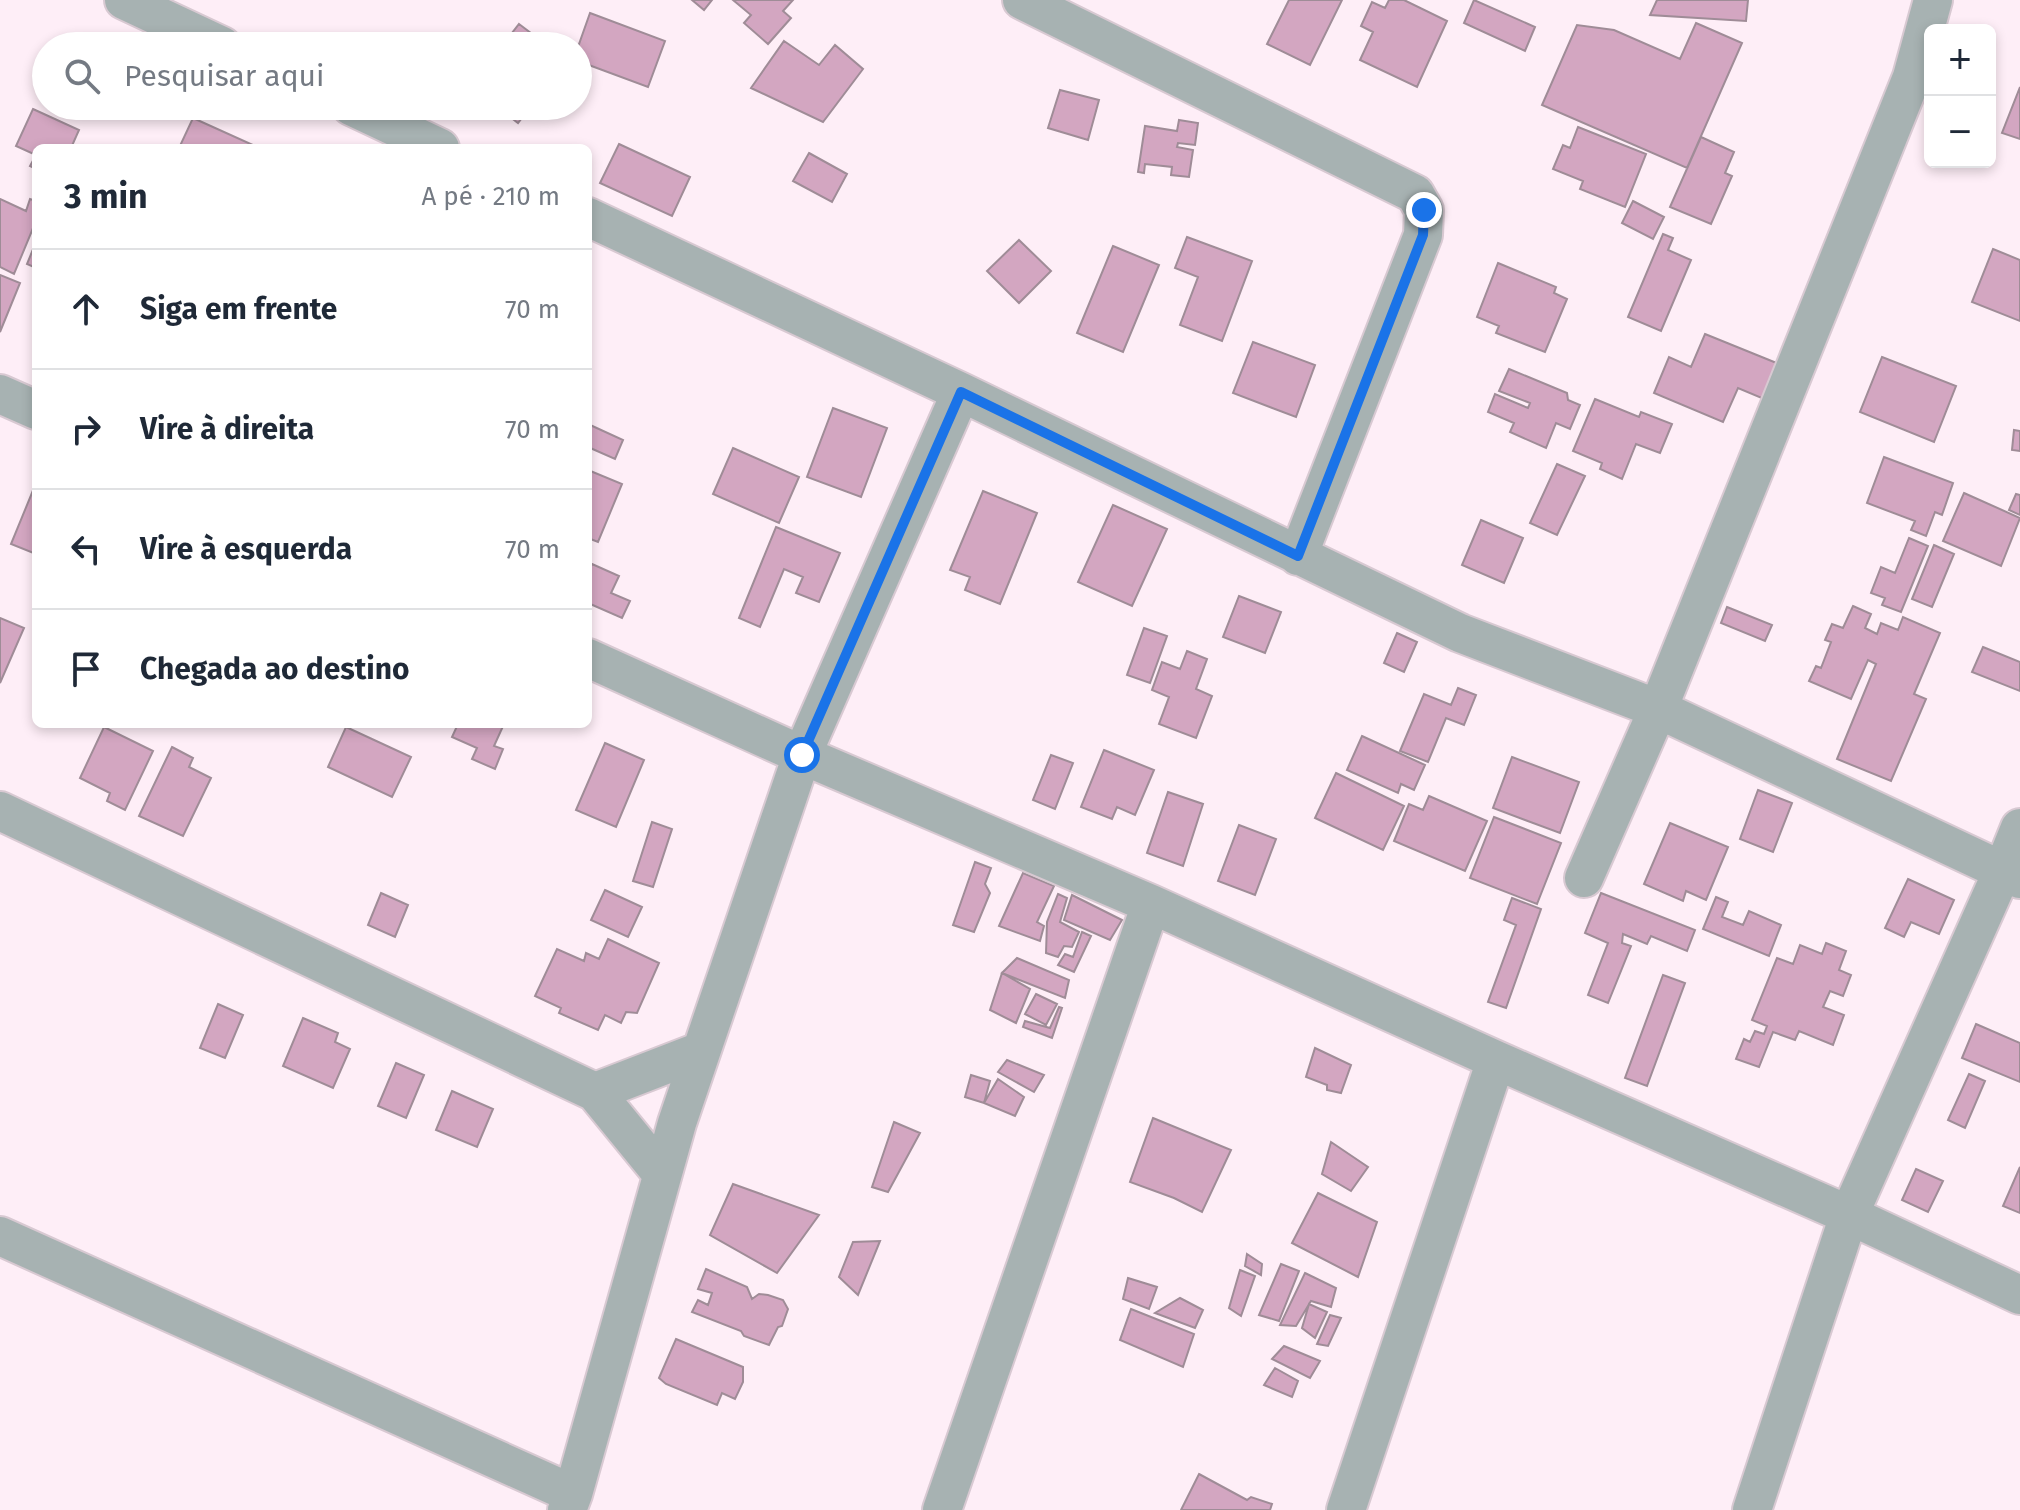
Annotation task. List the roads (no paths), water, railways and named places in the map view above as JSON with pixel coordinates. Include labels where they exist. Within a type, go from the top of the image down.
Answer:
[{"type":"street","points":[[124,0],[192,32]]},
{"type":"street","points":[[1022,0],[1415,194],[1424,210],[1423,235],[1298,556]]},
{"type":"street","points":[[1584,878],[1658,709],[1912,77],[1933,0]]},
{"type":"street","points":[[381,120],[432,144]]},
{"type":"street","points":[[592,219],[961,392],[1460,633],[1658,709],[2012,874]]},
{"type":"street","points":[[0,1236],[570,1502],[677,1123],[802,755],[961,392]]},
{"type":"street","points":[[0,394],[32,408]]},
{"type":"street","points":[[592,660],[802,755],[1151,904],[1849,1215],[2020,1295]]},
{"type":"street","points":[[0,811],[595,1092],[662,1174]]},
{"type":"street","points":[[1752,1510],[1849,1215],[2012,874],[2020,828]]},
{"type":"street","points":[[942,1510],[1151,904]]},
{"type":"street","points":[[595,1092],[701,1051]]},
{"type":"street","points":[[1346,1510],[1496,1060]]}]
